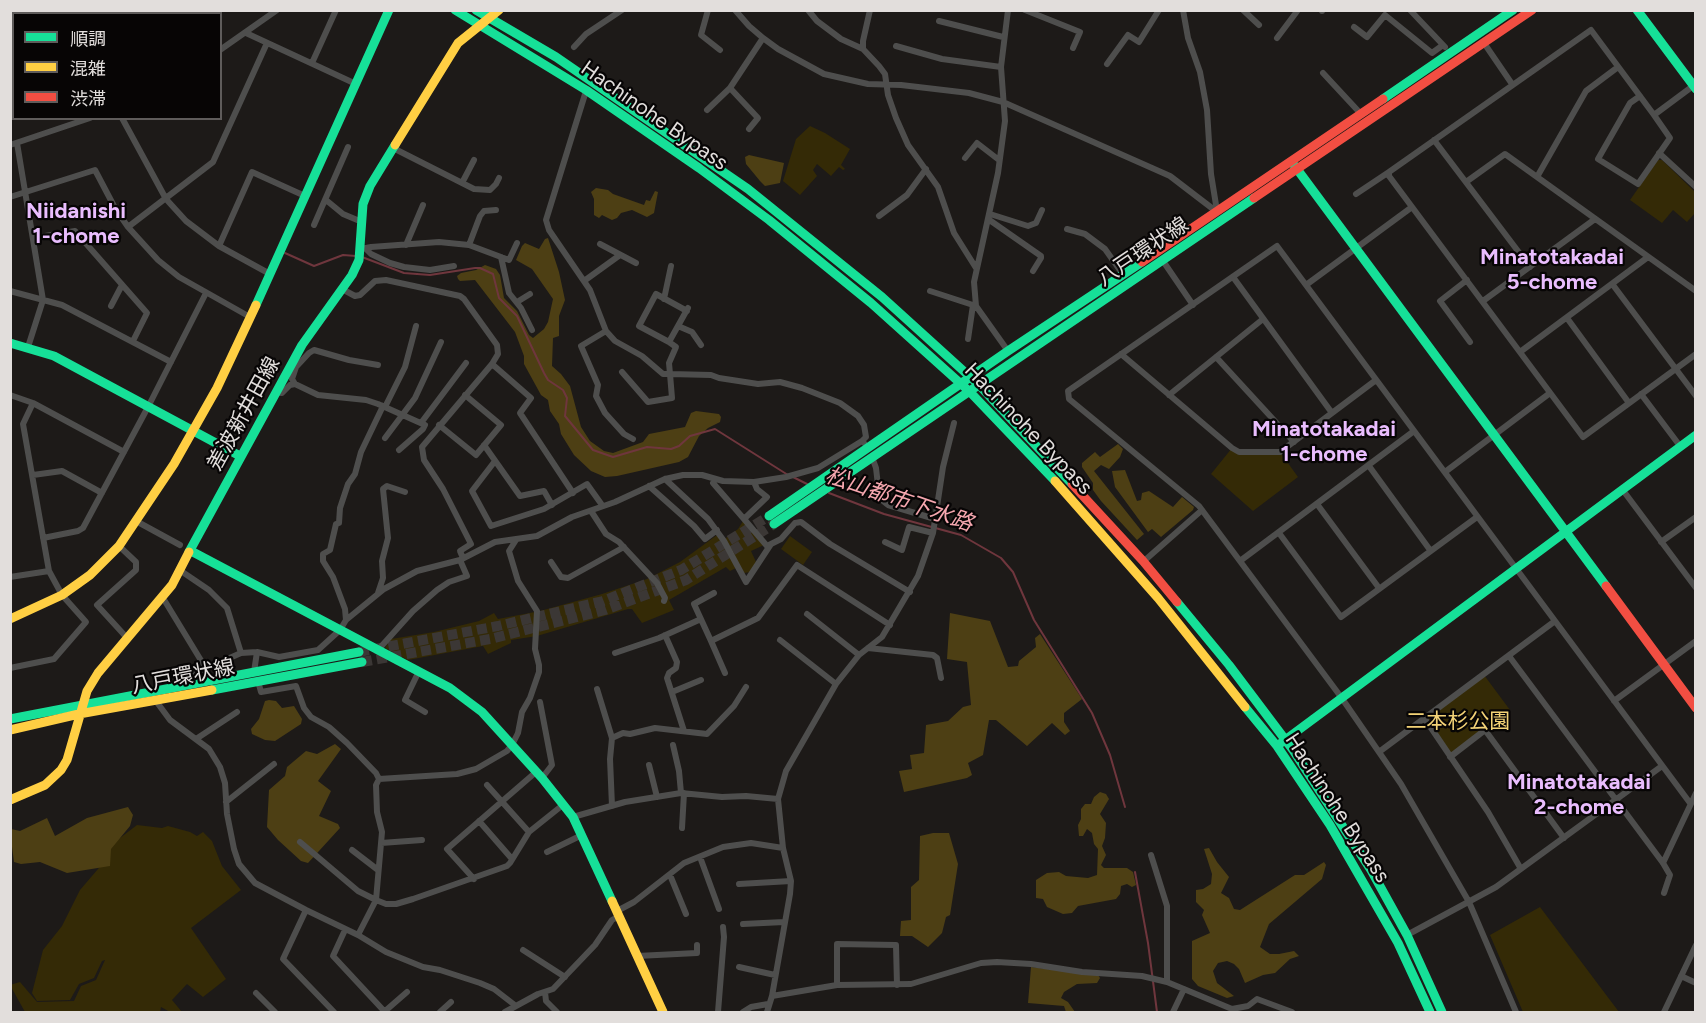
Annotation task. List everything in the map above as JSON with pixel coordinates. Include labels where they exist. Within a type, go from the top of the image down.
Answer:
[{"type":"main road","points":[[10,619],[62,596],[90,575],[119,546],[174,464],[217,388],[389,10]]},
{"type":"main road","name":"Hachinohe Bypass","points":[[455,10],[586,90],[699,168],[769,220],[871,303],[970,392],[1029,452],[1136,571],[1203,651],[1276,746],[1330,825],[1372,895],[1398,943],[1430,1012]]},
{"type":"main road","name":"Hachinohe Bypass","points":[[476,10],[578,72],[699,154],[776,211],[882,297],[979,385],[1058,466],[1143,561],[1229,665],[1286,739],[1348,831],[1407,935],[1442,1012]]},
{"type":"main road","name":"差波新井田線","points":[[10,800],[45,784],[62,770],[67,760],[80,710],[98,673],[163,598],[181,571],[276,392],[294,366],[312,330],[352,275],[363,249],[363,204],[370,186],[458,43],[499,10]]},
{"type":"main road","name":"八戸環状線","points":[[772,520],[867,449],[1122,273],[1294,165],[1454,58],[1513,10]]},
{"type":"main road","name":"八戸環状線","points":[[867,449],[970,392],[1162,261],[1361,114],[1454,58],[1484,43],[1532,10]]},
{"type":"main road","points":[[1637,10],[1694,88]]},
{"type":"main road","points":[[1294,165],[1695,708]]},
{"type":"main road","points":[[10,343],[54,356],[240,456]]},
{"type":"main road","points":[[1276,746],[1695,435]]},
{"type":"main road","points":[[191,550],[419,671],[467,699],[482,712],[539,775],[573,817],[663,1012]]},
{"type":"main road","name":"八戸環状線","points":[[10,719],[156,701],[359,652]]},
{"type":"main road","name":"八戸環状線","points":[[10,730],[144,693],[362,662]]},
{"type":"street","points":[[222,49],[278,10]]},
{"type":"street","points":[[312,63],[336,10]]},
{"type":"street","points":[[574,47],[586,34],[613,13],[622,10]]},
{"type":"street","points":[[708,10],[701,35],[720,50]]},
{"type":"street","points":[[735,10],[763,38],[824,74],[840,79],[969,93],[1003,102],[1170,176],[1217,212]]},
{"type":"street","points":[[808,10],[817,21],[841,39],[863,49],[885,74],[896,118],[908,145],[938,187],[954,233],[976,268]]},
{"type":"street","points":[[863,49],[870,10]]},
{"type":"street","points":[[968,339],[975,306],[976,268],[989,216],[1005,121],[1001,67],[1008,10]]},
{"type":"street","points":[[1025,10],[1080,32],[1073,48]]},
{"type":"street","points":[[1107,64],[1128,35],[1139,42],[1159,10]]},
{"type":"street","points":[[1183,10],[1188,38],[1200,72],[1207,110],[1211,174],[1217,212]]},
{"type":"street","points":[[1243,10],[1259,25]]},
{"type":"street","points":[[1277,38],[1298,10]]},
{"type":"street","points":[[1410,10],[1454,58]]},
{"type":"street","points":[[1354,27],[1367,37],[1385,15],[1432,53],[1443,45]]},
{"type":"street","points":[[939,21],[1003,37]]},
{"type":"street","points":[[1356,194],[1591,30],[1618,67],[1640,96],[1654,115],[1670,138],[1638,184],[1598,159],[1630,103],[1640,96]]},
{"type":"street","points":[[246,33],[356,84]]},
{"type":"street","points":[[707,110],[730,88],[763,38]]},
{"type":"street","points":[[128,227],[213,162],[267,43]]},
{"type":"street","points":[[1484,43],[1512,84]]},
{"type":"street","points":[[897,46],[942,59],[1001,67]]},
{"type":"street","points":[[1537,177],[1586,91],[1618,67]]},
{"type":"street","points":[[578,72],[585,83],[586,90],[546,220],[549,230],[590,290],[606,331],[615,341],[642,356],[663,374],[711,375],[758,384],[780,382],[840,403],[858,416],[864,425],[867,449],[876,468],[879,494],[883,501],[888,505],[935,519]]},
{"type":"street","points":[[1323,73],[1361,114]]},
{"type":"street","points":[[730,88],[758,118],[749,129]]},
{"type":"street","points":[[1654,115],[1694,88]]},
{"type":"street","points":[[28,347],[43,300],[26,192],[14,144],[84,120]]},
{"type":"street","points":[[123,120],[166,199],[186,221],[219,246],[270,274]]},
{"type":"street","points":[[1434,140],[1530,267]]},
{"type":"street","points":[[965,158],[977,143],[999,160]]},
{"type":"street","points":[[314,225],[348,147]]},
{"type":"street","points":[[393,148],[474,189],[490,190],[499,178]]},
{"type":"street","points":[[1659,153],[1695,187]]},
{"type":"street","points":[[1466,182],[1505,154],[1695,291]]},
{"type":"street","points":[[462,183],[474,160]]},
{"type":"street","points":[[10,196],[95,170],[128,227],[158,260],[179,277],[250,317]]},
{"type":"street","points":[[879,216],[907,195],[926,170]]},
{"type":"street","points":[[219,246],[252,172],[305,196]]},
{"type":"street","points":[[1389,172],[1389,176],[1583,437],[1695,354]]},
{"type":"street","points":[[326,200],[343,214],[362,222]]},
{"type":"street","points":[[406,245],[423,205]]},
{"type":"street","points":[[1306,285],[1412,207]]},
{"type":"street","points":[[469,245],[483,211],[496,210]]},
{"type":"street","points":[[989,216],[1028,226],[1036,223],[1042,210]]},
{"type":"street","points":[[989,216],[1041,256],[1033,271]]},
{"type":"street","points":[[1483,301],[1595,219]]},
{"type":"street","points":[[1067,229],[1084,234],[1105,249],[1122,273]]},
{"type":"street","points":[[33,238],[75,231],[147,313],[133,341]]},
{"type":"street","points":[[363,249],[439,242],[469,245],[509,260],[517,243]]},
{"type":"street","points":[[600,244],[636,263]]},
{"type":"street","points":[[1516,1012],[1469,902],[1429,830],[1341,697],[1202,510],[1069,399],[1068,391],[1277,246],[1690,803]]},
{"type":"street","points":[[363,249],[390,263],[404,267],[430,270],[454,266]]},
{"type":"street","points":[[584,281],[620,255]]},
{"type":"street","points":[[501,257],[509,293],[532,330]]},
{"type":"street","points":[[1520,352],[1648,257]]},
{"type":"street","points":[[1162,261],[1193,305]]},
{"type":"street","points":[[664,299],[671,266]]},
{"type":"street","points":[[1233,277],[1332,412]]},
{"type":"street","points":[[342,289],[355,296],[360,295],[375,281],[386,280],[464,299],[497,345],[498,354],[426,441],[422,453],[471,544],[460,551],[467,576],[449,582],[437,590],[413,611],[378,650]]},
{"type":"street","points":[[1467,280],[1440,301],[1470,342]]},
{"type":"street","points":[[111,306],[122,285]]},
{"type":"street","points":[[1613,285],[1695,396]]},
{"type":"street","points":[[10,291],[84,315],[171,362]]},
{"type":"street","points":[[930,291],[975,306],[1008,351]]},
{"type":"street","points":[[43,538],[83,528],[206,293]]},
{"type":"street","points":[[516,302],[530,294]]},
{"type":"street","points":[[622,372],[648,402],[672,398],[669,363],[676,347],[639,326],[656,294],[687,309],[669,342]]},
{"type":"street","points":[[1567,318],[1629,403]]},
{"type":"street","points":[[1168,395],[1263,319]]},
{"type":"street","points":[[346,620],[345,609],[333,577],[323,561],[323,554],[330,550],[348,484],[355,474],[361,452],[405,367],[416,326]]},
{"type":"street","points":[[678,326],[692,332],[701,345]]},
{"type":"street","points":[[606,331],[581,346],[598,385],[596,396],[605,413],[624,434],[633,440]]},
{"type":"street","points":[[385,438],[404,415],[421,388],[441,342]]},
{"type":"street","points":[[378,365],[314,350],[294,366],[292,380],[295,384],[318,395],[366,400],[425,425],[399,450]]},
{"type":"street","points":[[1121,354],[1239,452],[1280,452],[1376,380]]},
{"type":"street","points":[[1216,357],[1294,442]]},
{"type":"street","points":[[422,423],[466,363]]},
{"type":"street","points":[[492,364],[531,398],[520,413],[573,493]]},
{"type":"street","points":[[276,392],[282,393],[290,385],[295,384]]},
{"type":"street","points":[[1445,472],[1550,393]]},
{"type":"street","points":[[10,394],[33,403],[124,452]]},
{"type":"street","points":[[1641,394],[1680,446]]},
{"type":"street","points":[[439,425],[476,455],[484,446],[501,425],[465,395]]},
{"type":"street","points":[[10,668],[54,659],[86,622],[62,596],[49,571],[23,424],[33,403]]},
{"type":"street","points":[[767,1012],[772,996],[791,881],[783,848],[778,799],[791,761],[836,684],[860,655],[882,637],[918,576],[933,533],[943,467],[954,423]]},
{"type":"street","points":[[1240,561],[1414,431]]},
{"type":"street","points":[[484,446],[520,496],[544,490],[552,505]]},
{"type":"street","points":[[179,687],[184,678],[242,653],[257,652],[279,657],[318,650],[340,630],[346,620],[378,594],[417,572],[462,559],[495,542],[537,536],[572,517],[615,502],[665,479],[683,475],[702,475],[723,481],[754,482],[786,477],[818,468],[867,449]]},
{"type":"street","points":[[495,461],[472,491],[491,526],[544,510],[587,484],[602,506]]},
{"type":"street","points":[[1369,466],[1430,550]]},
{"type":"street","points":[[33,476],[62,471],[102,493]]},
{"type":"street","points":[[665,479],[717,530],[746,582],[771,544]]},
{"type":"street","points":[[744,519],[767,497],[757,489],[754,482]]},
{"type":"street","points":[[713,483],[767,546],[781,539],[795,523],[801,522],[830,544],[910,592]]},
{"type":"street","points":[[378,594],[383,578],[382,561],[388,538],[383,489],[387,486],[405,492]]},
{"type":"street","points":[[649,486],[694,526],[705,539],[717,530]]},
{"type":"street","points":[[1622,489],[1695,588]]},
{"type":"street","points":[[1317,504],[1379,588]]},
{"type":"street","points":[[1143,561],[1202,510]]},
{"type":"street","points":[[591,511],[606,534],[624,547],[657,583],[666,598],[664,602]]},
{"type":"street","points":[[1279,533],[1341,617],[1477,516]]},
{"type":"street","points":[[1661,542],[1695,517]]},
{"type":"street","points":[[136,522],[180,545]]},
{"type":"street","points":[[885,542],[902,550],[909,527],[933,533]]},
{"type":"street","points":[[379,779],[469,772],[507,751],[512,745],[518,733],[522,712],[530,698],[539,665],[535,649],[537,611],[518,581],[509,550],[516,540]]},
{"type":"street","points":[[119,546],[136,562],[136,570],[97,605],[128,639]]},
{"type":"street","points":[[551,562],[561,577],[568,579],[624,547]]},
{"type":"street","points":[[711,641],[758,618],[797,565],[891,625]]},
{"type":"street","points":[[10,577],[49,571]]},
{"type":"street","points":[[181,571],[209,590],[226,608],[242,653]]},
{"type":"street","points":[[714,593],[694,604],[725,674]]},
{"type":"street","points":[[163,598],[205,667]]},
{"type":"street","points":[[807,614],[860,655]]},
{"type":"street","points":[[615,653],[666,635],[701,619]]},
{"type":"street","points":[[1379,752],[1555,621]]},
{"type":"street","points":[[666,635],[677,662],[676,668],[669,673],[667,678],[684,731]]},
{"type":"street","points":[[780,640],[836,684]]},
{"type":"street","points":[[1614,701],[1695,641]]},
{"type":"street","points":[[868,648],[933,655],[937,658],[940,678]]},
{"type":"street","points":[[257,652],[256,677],[261,692],[297,686],[304,708],[311,717],[329,727],[347,743],[379,779]]},
{"type":"street","points":[[1509,656],[1663,863],[1670,875],[1664,893]]},
{"type":"street","points":[[419,671],[405,700],[425,712]]},
{"type":"street","points":[[672,692],[701,680]]},
{"type":"street","points":[[612,738],[623,733],[630,734],[655,728],[707,734],[734,706],[746,687]]},
{"type":"street","points":[[597,689],[612,738],[610,759],[612,806]]},
{"type":"street","points":[[156,701],[170,720],[209,749],[220,767],[225,783],[234,849],[239,864],[255,883],[358,935],[386,952],[413,964],[463,977],[494,989],[516,1006]]},
{"type":"street","points":[[474,879],[447,849],[501,802],[552,765],[540,702]]},
{"type":"street","points":[[196,739],[237,712]]},
{"type":"street","points":[[1425,719],[1488,812],[1521,869]]},
{"type":"street","points":[[1450,757],[1485,730],[1564,838]]},
{"type":"street","points":[[673,745],[682,793],[682,828]]},
{"type":"street","points":[[226,802],[274,764]]},
{"type":"street","points":[[649,765],[657,797]]},
{"type":"street","points":[[1407,935],[1496,887],[1662,766]]},
{"type":"street","points":[[358,935],[376,900],[382,826],[376,812],[376,785],[379,779]]},
{"type":"street","points":[[487,785],[529,832]]},
{"type":"street","points":[[1663,863],[1695,792]]},
{"type":"street","points":[[573,817],[612,806],[682,793],[778,799]]},
{"type":"street","points":[[300,842],[358,891],[386,904],[396,904],[507,866],[529,832],[564,804]]},
{"type":"street","points":[[479,821],[512,859]]},
{"type":"street","points":[[547,852],[582,835]]},
{"type":"street","points":[[381,843],[422,840]]},
{"type":"street","points":[[505,1012],[553,989],[595,945],[618,914],[684,863],[723,847],[741,843],[783,848]]},
{"type":"street","points":[[352,850],[378,870]]},
{"type":"street","points":[[1151,855],[1167,906],[1167,982]]},
{"type":"street","points":[[700,857],[719,909]]},
{"type":"street","points":[[670,875],[686,914]]},
{"type":"street","points":[[739,884],[791,881]]},
{"type":"street","points":[[306,910],[283,959],[334,1012]]},
{"type":"street","points":[[743,924],[784,922]]},
{"type":"street","points":[[718,1012],[723,927]]},
{"type":"street","points":[[345,930],[333,956],[384,1012],[406,992]]},
{"type":"street","points":[[837,985],[837,944],[896,945],[897,985]]},
{"type":"street","points":[[637,956],[697,952],[697,945]]},
{"type":"street","points":[[1664,1012],[1695,945]]},
{"type":"street","points":[[524,950],[565,977]]},
{"type":"street","points":[[772,996],[837,985],[911,984],[981,963],[997,962],[1031,964],[1082,972],[1133,975],[1167,982],[1232,1009],[1248,1006],[1257,999],[1292,1012]]},
{"type":"street","points":[[739,967],[775,975]]},
{"type":"street","points":[[1681,976],[1695,983]]},
{"type":"street","points":[[1173,1012],[1184,989]]},
{"type":"street","points":[[545,992],[546,1001],[557,1012]]},
{"type":"street","points":[[256,993],[275,1012]]},
{"type":"street","points":[[440,1012],[451,1002]]},
{"type":"street","points":[[743,1012],[752,1007],[768,1004]]},
{"type":"green space","points":[[810,126],[850,149],[841,165],[845,169],[839,167],[831,176],[817,164],[813,170],[817,176],[800,195],[783,181],[796,139]]},
{"type":"green space","points":[[1658,160],[1662,160],[1695,192],[1695,213],[1687,222],[1673,210],[1662,223],[1630,200]]},
{"type":"green space","points":[[1232,448],[1239,452],[1280,452],[1298,477],[1253,511],[1211,474]]},
{"type":"green space","points":[[743,521],[764,545],[751,551],[756,562],[750,572],[744,573],[740,566],[730,571],[726,567],[669,600],[674,610],[642,623],[632,609],[628,609],[537,636],[511,640],[511,643],[488,654],[483,646],[408,660],[385,648],[391,639],[479,621],[494,613],[498,619],[540,611],[647,579],[680,562],[717,535],[722,541],[738,529]]},
{"type":"green space","points":[[790,536],[812,552],[803,565],[781,549]]},
{"type":"green space","name":"二本杉公園","points":[[1484,675],[1510,710],[1450,757],[1425,719]]},
{"type":"green space","points":[[137,825],[162,828],[168,826],[197,836],[203,832],[212,841],[222,866],[241,890],[191,928],[226,979],[203,997],[187,984],[172,1000],[182,1012],[170,1012],[161,1007],[160,1012],[25,1012],[10,985],[20,982],[37,1002],[74,1001],[81,986],[96,980],[105,960],[102,961],[94,978],[79,984],[70,1000],[37,1001],[32,993],[43,950],[62,926],[80,890],[104,862],[107,848]]},
{"type":"green space","points":[[1540,907],[1619,1012],[1523,1012],[1490,935]]},
{"type":"shaded area","points":[[74,10],[221,10],[220,12],[69,12]]},
{"type":"shaded area","points":[[749,155],[784,163],[780,183],[765,186],[746,164],[745,157]]},
{"type":"shaded area","points":[[596,188],[608,190],[644,205],[646,200],[650,201],[655,191],[658,192],[654,213],[647,217],[632,210],[621,213],[612,220],[602,215],[599,218],[594,215],[594,199],[591,192]]},
{"type":"shaded area","points":[[548,238],[565,300],[559,316],[559,336],[553,338],[552,366],[570,386],[581,427],[590,441],[604,451],[613,453],[643,442],[649,434],[685,427],[691,413],[696,411],[719,414],[720,422],[699,436],[688,457],[679,462],[617,476],[605,477],[591,471],[574,455],[561,434],[559,424],[550,411],[548,400],[541,395],[524,364],[524,356],[515,332],[475,280],[460,281],[458,279],[457,276],[461,273],[476,270],[485,265],[496,269],[500,275],[504,298],[517,311],[529,335],[533,338],[544,329],[548,322],[553,299],[532,269],[516,260],[525,243],[539,249]]},
{"type":"shaded area","points":[[1118,444],[1123,449],[1120,457],[1109,469],[1101,465],[1094,471],[1144,534],[1137,540],[1101,501],[1082,467],[1082,463],[1095,452],[1100,457]]},
{"type":"shaded area","points":[[1125,470],[1137,501],[1141,500],[1142,493],[1149,491],[1173,507],[1182,497],[1194,507],[1193,510],[1161,537],[1152,529],[1148,532],[1115,487],[1112,471]]},
{"type":"shaded area","points":[[950,613],[990,621],[1008,667],[1018,666],[1019,661],[1036,647],[1035,638],[1040,634],[1082,699],[1064,713],[1064,722],[1070,731],[1065,735],[1052,723],[1027,746],[996,720],[989,720],[983,755],[968,763],[972,775],[904,792],[899,771],[912,769],[910,755],[924,753],[926,725],[948,721],[963,707],[971,705],[967,662],[947,659]]},
{"type":"shaded area","points":[[265,701],[276,701],[282,708],[294,706],[302,719],[301,724],[275,741],[265,740],[252,734],[251,729],[259,719]]},
{"type":"shaded area","points":[[335,744],[341,749],[318,781],[331,791],[319,816],[338,824],[340,828],[308,863],[301,861],[267,827],[269,790],[285,776],[287,767],[306,751],[317,754]]},
{"type":"shaded area","points":[[1100,792],[1106,794],[1109,799],[1100,814],[1106,823],[1102,846],[1106,855],[1101,865],[1104,868],[1127,868],[1133,872],[1136,885],[1121,886],[1120,894],[1116,899],[1078,906],[1072,913],[1063,914],[1047,907],[1043,899],[1036,898],[1036,880],[1047,873],[1059,872],[1066,876],[1088,878],[1097,875],[1098,849],[1094,844],[1092,833],[1087,829],[1083,836],[1079,836],[1078,825],[1081,819],[1081,809],[1085,804],[1091,804]]},
{"type":"shaded area","points":[[128,807],[133,815],[130,826],[111,849],[110,866],[67,873],[40,862],[21,864],[14,862],[11,829],[20,831],[47,818],[55,836],[87,818]]},
{"type":"shaded area","points":[[949,833],[958,864],[950,915],[946,917],[942,933],[928,947],[912,936],[900,936],[901,921],[911,920],[911,887],[919,880],[920,836]]},
{"type":"shaded area","points":[[1209,848],[1229,877],[1221,893],[1229,898],[1234,909],[1240,910],[1295,875],[1304,875],[1324,862],[1326,865],[1322,879],[1269,924],[1260,947],[1270,954],[1294,951],[1299,956],[1290,959],[1275,973],[1263,975],[1245,983],[1239,969],[1234,964],[1227,961],[1218,963],[1213,971],[1217,983],[1234,996],[1227,998],[1198,986],[1192,979],[1192,941],[1210,933],[1202,915],[1204,910],[1196,902],[1196,890],[1211,884],[1212,874],[1204,849]]},
{"type":"shaded area","points":[[1031,967],[1098,975],[1100,978],[1097,983],[1077,984],[1064,992],[1061,998],[1068,1002],[1075,1012],[1066,1012],[1064,1006],[1028,1003]]},
{"type":"waterway","name":"松山都市下水路","points":[[285,253],[314,266],[343,255],[356,256]]},
{"type":"waterway","name":"松山都市下水路","points":[[362,257],[404,273],[430,275],[480,268],[493,274],[499,298],[517,316],[548,380],[563,390],[567,398],[565,416],[593,450],[613,457],[647,447],[671,449],[679,446],[690,436],[715,429],[788,475]]},
{"type":"waterway","name":"松山都市下水路","points":[[793,477],[807,484]]},
{"type":"waterway","name":"松山都市下水路","points":[[829,493],[884,514],[961,535],[1001,558],[1013,572],[1034,620],[1092,713],[1110,755],[1125,807]]},
{"type":"waterway","name":"松山都市下水路","points":[[1135,872],[1148,943],[1157,1012]]},
{"type":"tunnel","points":[[359,652],[498,626],[603,601],[681,570],[769,516]]},
{"type":"tunnel","points":[[362,662],[490,639],[605,610],[686,580],[774,524]]},
{"type":"traffic: fast","points":[[256,305],[389,10]]},
{"type":"traffic: fast","points":[[455,10],[586,90],[699,168],[769,220],[871,303],[970,392],[1055,481]]},
{"type":"traffic: fast","points":[[476,10],[556,57],[748,189],[882,297],[979,385],[1072,484]]},
{"type":"traffic: fast","points":[[1383,99],[1513,10]]},
{"type":"traffic: fast","points":[[1637,10],[1696,89]]},
{"type":"traffic: fast","points":[[189,552],[302,345],[352,275],[359,260],[363,204],[370,186],[395,145]]},
{"type":"traffic: fast","points":[[1294,165],[1606,586]]},
{"type":"traffic: fast","points":[[774,524],[1254,198]]},
{"type":"traffic: fast","points":[[769,516],[1008,351],[1142,262]]},
{"type":"traffic: fast","points":[[10,343],[54,356],[240,456]]},
{"type":"traffic: fast","points":[[1281,743],[1696,435]]},
{"type":"traffic: fast","points":[[191,551],[450,688],[482,712],[542,778],[573,817],[612,901]]},
{"type":"traffic: fast","points":[[1177,602],[1229,665],[1293,750],[1371,870],[1407,935],[1442,1012]]},
{"type":"traffic: fast","points":[[10,719],[359,652]]},
{"type":"traffic: fast","points":[[212,690],[362,662]]},
{"type":"traffic: fast","points":[[1245,707],[1277,746],[1330,825],[1398,943],[1430,1012]]},
{"type":"traffic: slow","points":[[395,145],[458,43],[499,10]]},
{"type":"traffic: slow","points":[[10,619],[62,595],[90,575],[119,546],[174,464],[217,388],[256,305]]},
{"type":"traffic: slow","points":[[1055,481],[1158,598],[1245,707]]},
{"type":"traffic: slow","points":[[10,800],[45,785],[61,770],[67,760],[87,691],[98,673],[172,585],[189,552]]},
{"type":"traffic: slow","points":[[10,730],[79,714],[212,690]]},
{"type":"traffic: slow","points":[[612,901],[663,1012]]},
{"type":"traffic: jam","points":[[1254,198],[1532,10]]},
{"type":"traffic: jam","points":[[1142,262],[1383,99]]},
{"type":"traffic: jam","points":[[1072,484],[1143,561],[1177,602]]},
{"type":"traffic: jam","points":[[1606,586],[1696,708]]},
{"type":"district","name":"Niidanishi 1-chome","points":[[76,224]]},
{"type":"district","name":"Minatotakadai 5-chome","points":[[1552,270]]},
{"type":"district","name":"Minatotakadai 1-chome","points":[[1324,443]]},
{"type":"district","name":"Minatotakadai 2-chome","points":[[1579,796]]}]
